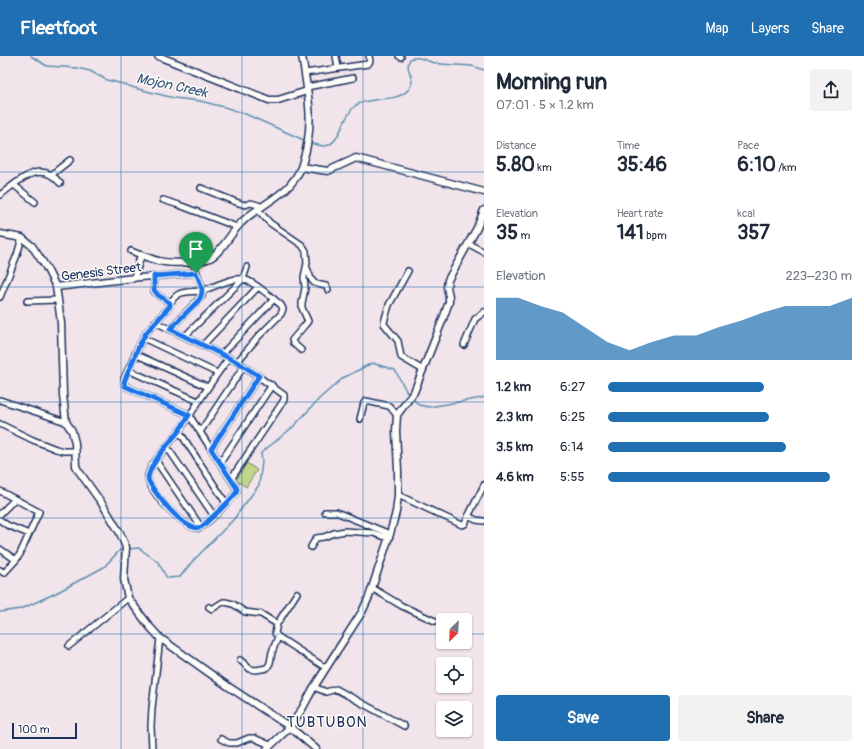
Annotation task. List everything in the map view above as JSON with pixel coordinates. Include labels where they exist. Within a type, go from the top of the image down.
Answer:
[{"type":"street","points":[[158,56],[269,100],[278,100],[307,89],[353,78]]},
{"type":"street","points":[[131,252],[159,261],[193,262],[208,258],[216,254],[237,227],[248,217],[290,185],[301,167],[310,133],[310,114],[302,56]]},
{"type":"street","points":[[336,56],[338,68]]},
{"type":"street","points":[[305,73],[368,64],[370,62],[369,56]]},
{"type":"street","points":[[301,167],[328,171],[356,158],[484,192]]},
{"type":"street","points":[[51,175],[70,160]]},
{"type":"street","points":[[0,195],[27,175],[34,173],[43,172],[51,175],[60,183]]},
{"type":"street","points":[[14,184],[35,202]]},
{"type":"street","points":[[201,188],[245,205],[251,203],[258,205],[270,223],[302,245],[306,251],[307,263],[304,277],[305,288],[302,308],[308,321],[292,340],[300,350]]},
{"type":"street","points":[[163,200],[237,227]]},
{"type":"street","points":[[221,739],[229,743],[237,743],[249,738],[254,738],[268,747],[290,727],[370,597],[396,512],[398,495],[397,415],[414,392],[449,302],[447,287],[448,280],[469,244],[484,210]]},
{"type":"street","points":[[0,234],[22,238],[32,246],[46,266],[56,288],[61,324],[63,395],[66,422],[72,431],[75,443],[76,466],[120,533],[126,550],[124,579],[128,598],[160,638],[229,687],[290,727],[316,749]]},
{"type":"street","points":[[0,297],[17,255],[22,238]]},
{"type":"street","points":[[469,244],[484,252]]},
{"type":"street","points":[[134,278],[141,255]]},
{"type":"street","points":[[170,329],[201,298],[203,294],[193,262]]},
{"type":"street","points":[[186,336],[243,279],[247,267]]},
{"type":"street","points":[[306,267],[312,282],[326,286],[328,290]]},
{"type":"street","points":[[408,272],[389,305],[384,324],[398,341],[400,358],[423,370]]},
{"type":"street","name":"Genesis Street","points":[[56,288],[134,278],[196,273]]},
{"type":"street","points":[[154,276],[154,290],[158,295],[170,303]]},
{"type":"street","points":[[229,358],[217,373],[198,401],[189,415],[179,431],[149,472],[148,479],[158,496],[170,510],[183,521],[196,528],[201,527],[214,516],[235,494],[237,491],[236,487],[189,415],[125,386],[124,382],[135,354],[146,333],[179,294],[203,290],[240,278],[251,282],[274,299],[283,306],[283,311],[237,362]]},
{"type":"street","points":[[203,345],[258,287]]},
{"type":"street","points":[[222,354],[274,299]]},
{"type":"street","points":[[27,302],[58,300]]},
{"type":"street","points":[[464,345],[475,319],[484,312]]},
{"type":"street","points":[[155,322],[237,362],[284,394],[284,400],[231,479]]},
{"type":"street","points":[[143,338],[217,373]]},
{"type":"street","points":[[135,354],[208,387]]},
{"type":"street","points":[[200,432],[244,366]]},
{"type":"street","points":[[128,370],[198,401]]},
{"type":"street","points":[[211,449],[259,376]]},
{"type":"street","points":[[220,463],[272,386]]},
{"type":"street","points":[[0,400],[66,422]]},
{"type":"street","points":[[360,419],[364,403],[366,401],[389,406],[397,415]]},
{"type":"street","points":[[0,424],[56,449],[63,451],[76,451]]},
{"type":"street","points":[[179,431],[226,503]]},
{"type":"street","points":[[167,446],[214,516]]},
{"type":"street","points":[[156,461],[201,527]]},
{"type":"street","points":[[398,495],[462,525],[465,524],[484,485]]},
{"type":"street","points":[[0,491],[39,512],[16,560],[4,573],[0,570]]},
{"type":"street","points":[[0,514],[15,499]]},
{"type":"street","points":[[325,512],[336,512],[389,536]]},
{"type":"street","points":[[468,516],[476,520],[484,520]]},
{"type":"street","points":[[0,520],[7,525],[29,534]]},
{"type":"street","points":[[311,547],[316,538],[345,530],[389,536]]},
{"type":"street","points":[[0,549],[16,560]]},
{"type":"street","points":[[372,588],[402,606],[435,621]]},
{"type":"street","points":[[297,593],[277,624],[275,635],[326,668]]},
{"type":"street","points":[[70,646],[128,598]]},
{"type":"street","points":[[209,607],[212,609],[223,602],[233,604],[245,612],[261,614],[277,624]]},
{"type":"street","points":[[152,749],[152,708],[160,638]]},
{"type":"street","points":[[240,660],[250,669],[256,670],[267,668],[278,638]]},
{"type":"street","points":[[314,687],[326,692],[336,690],[404,726]]},
{"type":"green space","points":[[247,463],[257,470],[246,487],[236,480]]},
{"type":"waterway","name":"Mojon Creek","points":[[31,56],[47,66],[77,68],[90,71],[107,80],[138,89],[174,98],[200,101],[224,107],[243,113],[306,141]]},
{"type":"waterway","name":"Mojon Creek","points":[[310,143],[325,146],[335,140],[348,115],[356,105],[369,100],[391,98],[404,94],[409,89],[412,82],[408,68],[410,59],[418,58],[436,63],[472,66],[484,70]]},
{"type":"waterway","points":[[128,549],[139,548],[158,562],[167,578],[180,577],[191,563],[233,520],[259,485],[262,462],[261,453],[293,427],[320,398],[343,378],[372,363],[395,370],[409,396]]},
{"type":"waterway","points":[[412,398],[419,405],[429,407],[484,397]]},
{"type":"waterway","points":[[0,612],[21,609],[56,593],[104,567],[120,550],[124,550]]},
{"type":"district","name":"TUBTUBON","points":[[327,722]]},
{"type":"route","points":[[196,273],[203,290],[203,294],[201,298],[170,329],[237,362],[259,376],[211,449],[236,487],[237,491],[214,516],[199,528],[196,528],[183,521],[166,506],[148,479],[149,472],[156,461],[179,431],[189,415],[127,387],[124,383],[124,379],[146,333],[170,306],[170,303],[158,295],[154,290],[154,276],[196,273]]}]
